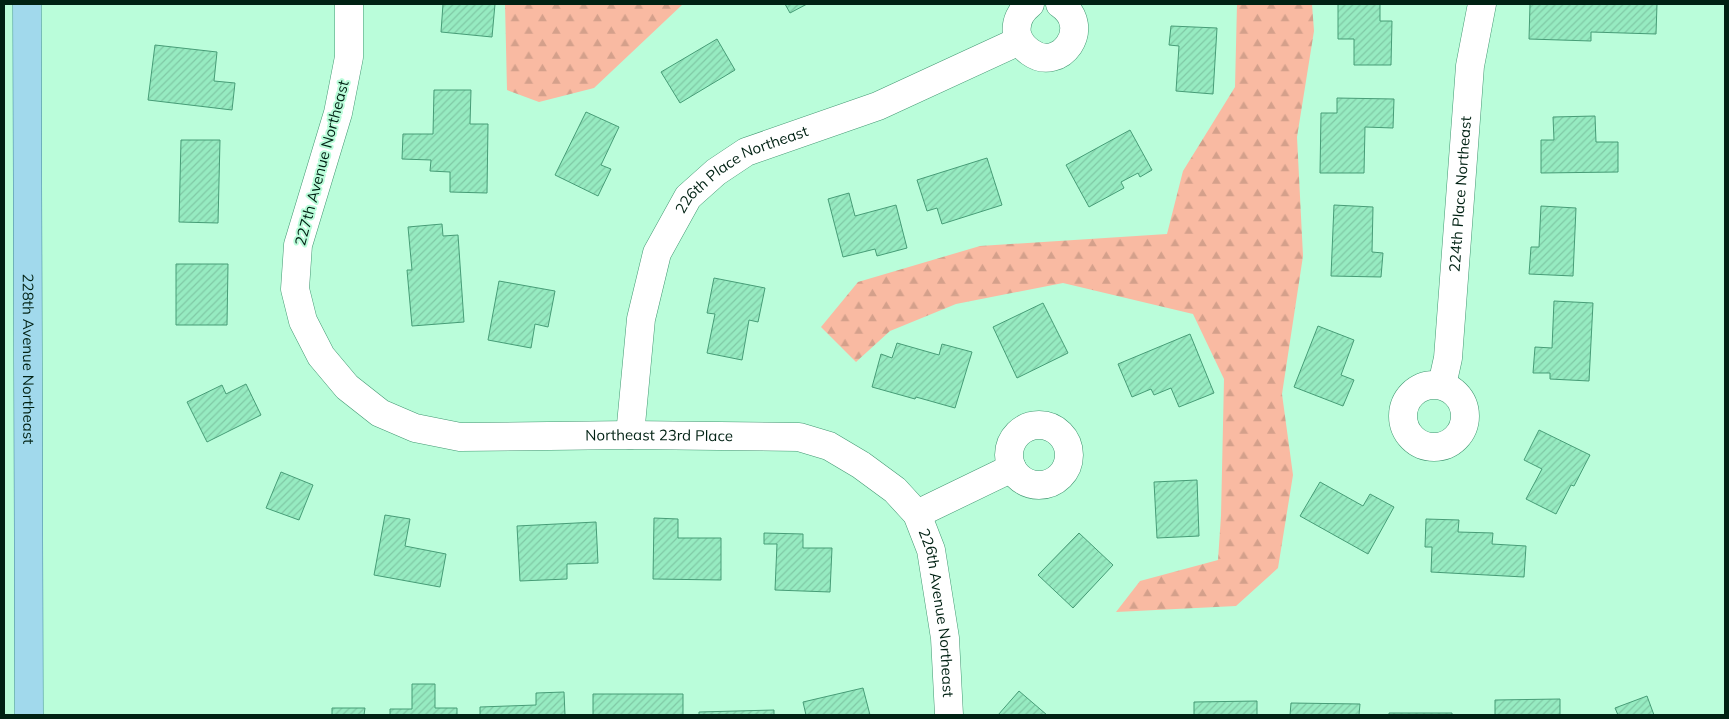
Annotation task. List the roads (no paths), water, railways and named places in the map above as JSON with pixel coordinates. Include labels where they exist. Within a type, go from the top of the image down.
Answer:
[{"type":"main road","name":"228th Avenue Northeast","points":[[27,4],[29,715]]},
{"type":"street","name":"227th Avenue Northeast","points":[[349,4],[349,57],[338,113],[298,245],[295,289],[303,321],[321,356],[347,388],[380,413]]},
{"type":"street","points":[[1030,4],[1022,12],[1018,21],[1019,41],[1033,55],[1043,57],[1053,56],[1062,52],[1070,45],[1074,36],[1075,26],[1072,16],[1060,4]]},
{"type":"street","name":"224th Place Northeast","points":[[1442,385],[1448,358],[1470,66],[1482,4]]},
{"type":"street","name":"226th Place Northeast","points":[[630,435],[641,319],[657,253],[688,197],[716,172],[746,152],[878,106],[1019,41]]},
{"type":"street","name":"Northeast 23rd Place","points":[[380,413],[415,428],[460,437],[630,435],[799,437],[829,446],[861,465],[895,490],[917,514]]},
{"type":"street","points":[[917,514],[1012,468]]},
{"type":"street","name":"226th Avenue Northeast","points":[[917,514],[931,550],[945,638],[949,715]]}]
